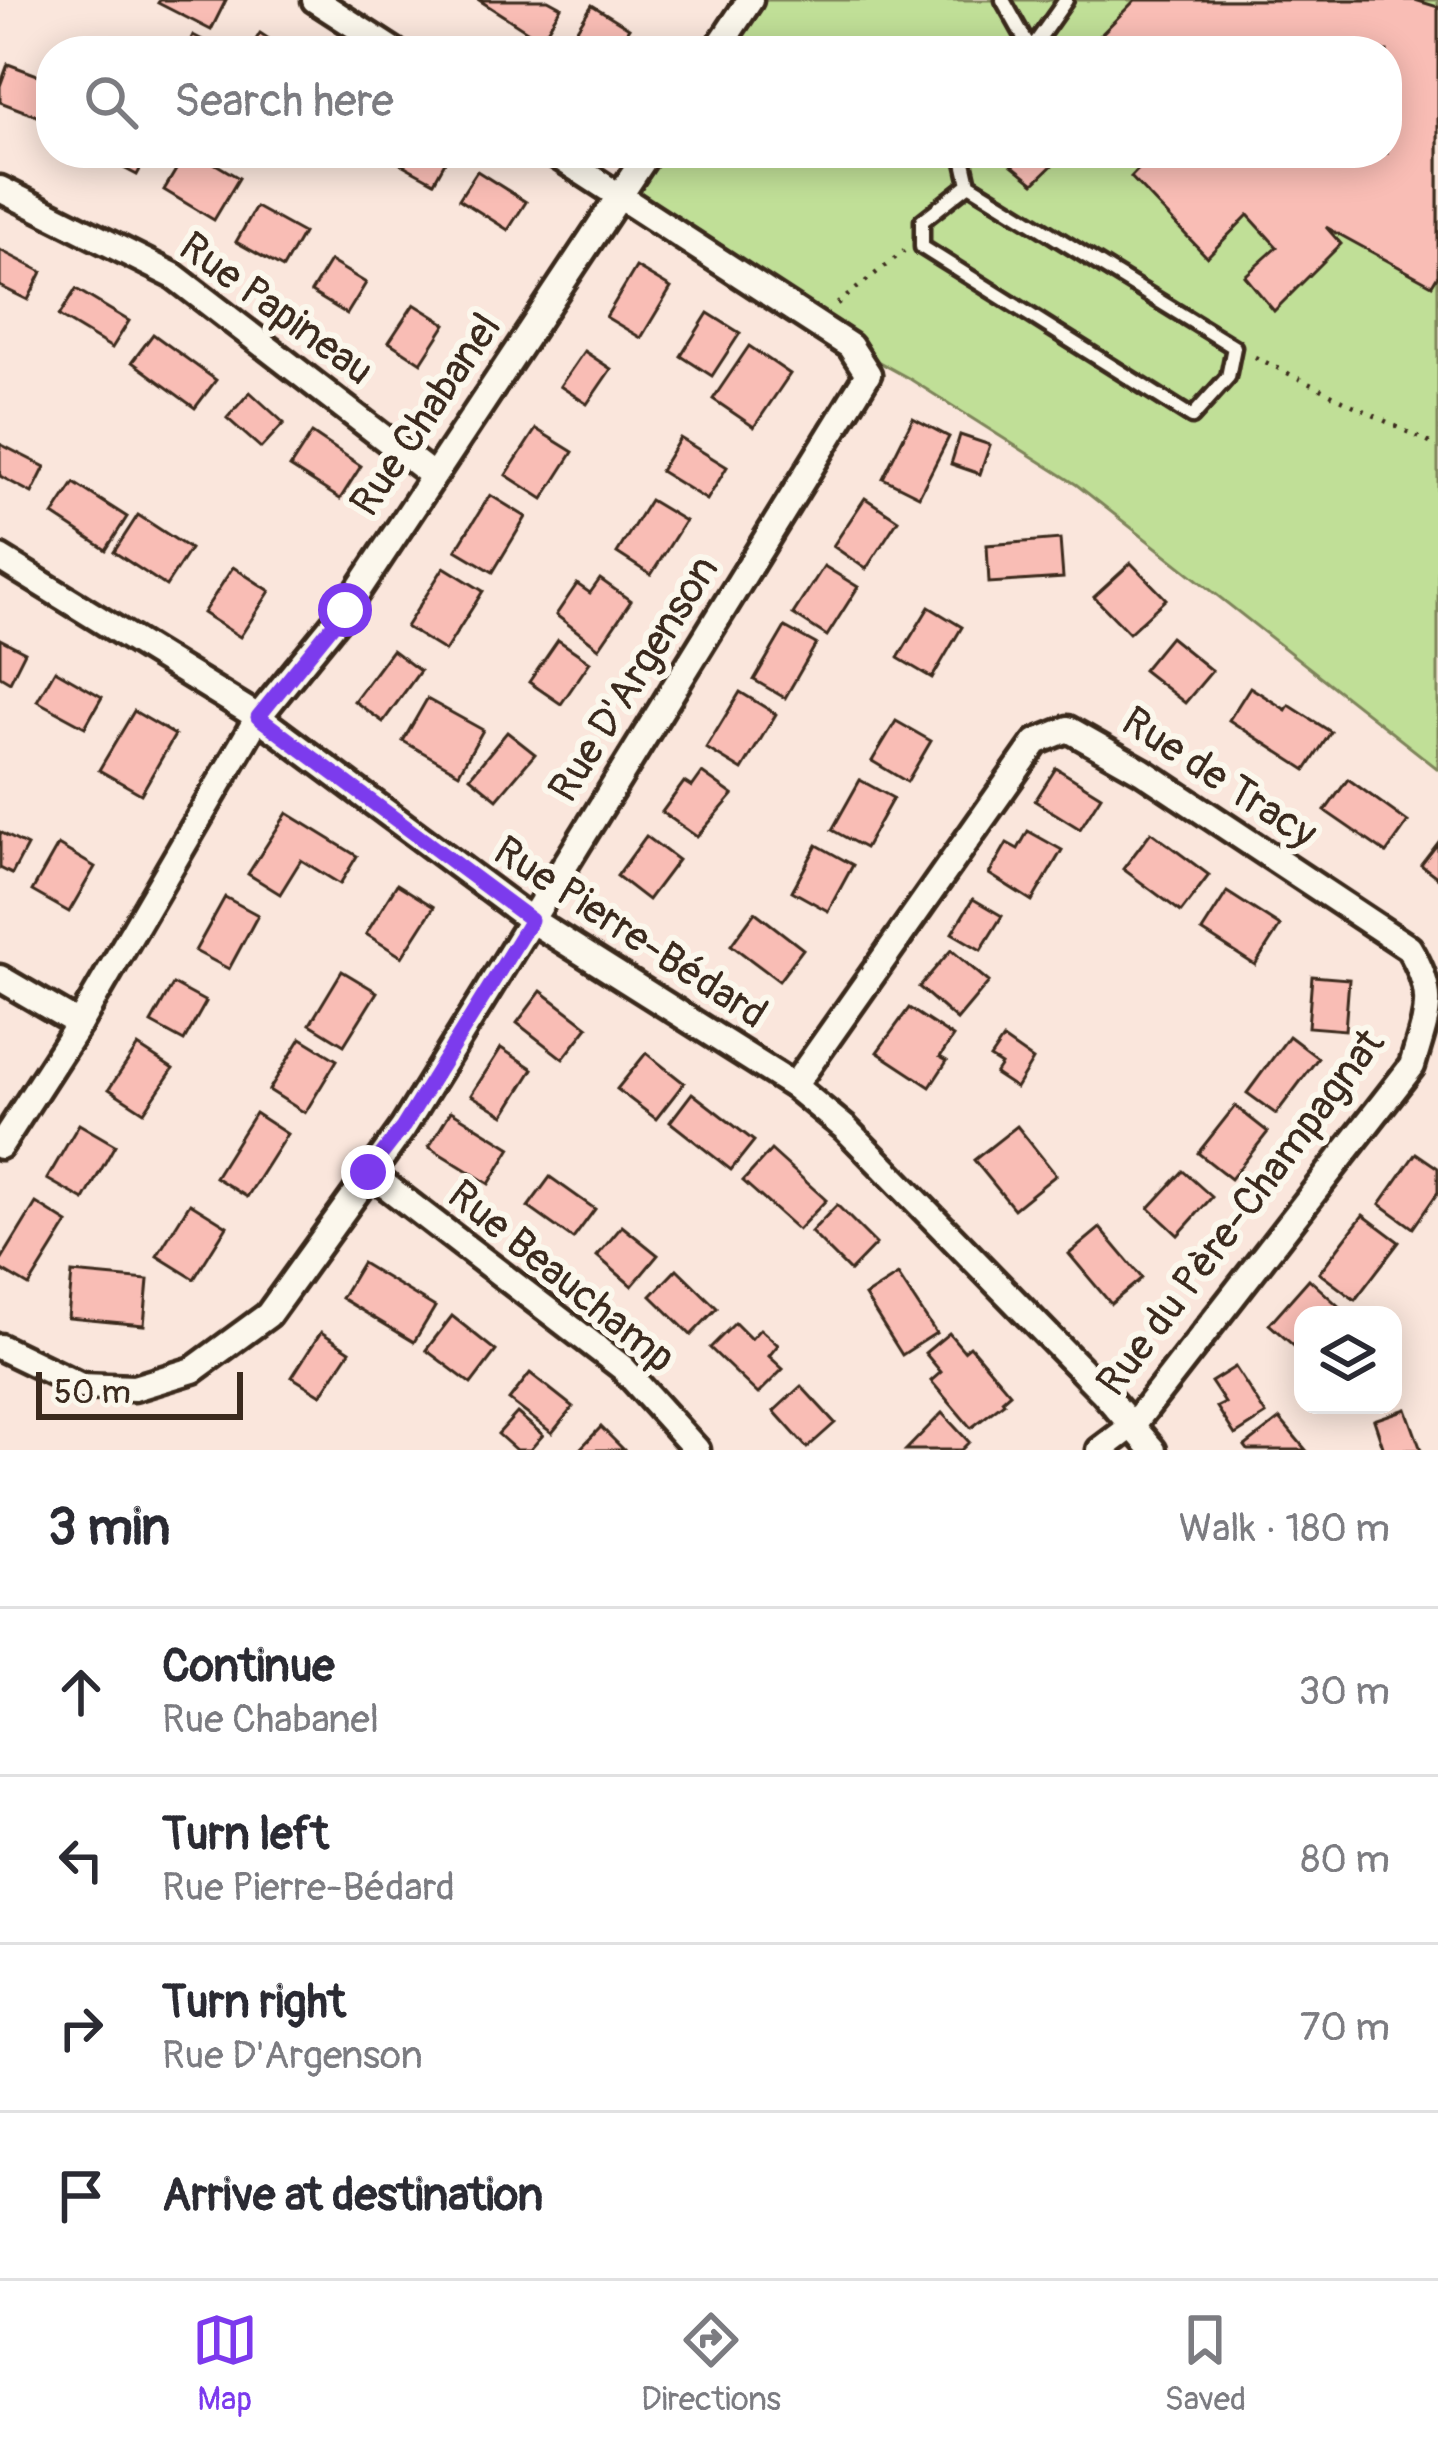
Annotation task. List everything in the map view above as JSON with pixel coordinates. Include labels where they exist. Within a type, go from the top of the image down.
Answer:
[{"type":"street","points":[[315,0],[371,36]]},
{"type":"street","points":[[726,36],[750,0]]},
{"type":"street","points":[[577,168],[814,322]]},
{"type":"street","name":"Rue Chabanel","points":[[0,1146],[79,1024],[258,717],[345,610],[638,168]]},
{"type":"street","name":"Rue Papineau","points":[[0,189],[174,276],[432,475]]},
{"type":"street","name":"Rue D'Argenson","points":[[0,1347],[81,1386],[134,1388],[193,1370],[268,1315],[403,1127],[868,374],[850,346],[814,322]]},
{"type":"street","name":"Rue Pierre-Bédard","points":[[0,557],[258,717],[531,920],[794,1086],[845,1127],[1153,1450]]},
{"type":"street","name":"Rue de Tracy","points":[[794,1086],[1036,742],[1067,728],[1142,771],[1409,948],[1427,979],[1427,1011]]},
{"type":"street","points":[[0,977],[79,1024]]},
{"type":"street","name":"Rue du Père-Champagnat","points":[[1100,1450],[1132,1426],[1412,1066],[1427,1011]]},
{"type":"street","name":"Rue Beauchamp","points":[[368,1172],[623,1368],[697,1450]]},
{"type":"lane","points":[[1003,0],[1022,36]]},
{"type":"lane","points":[[1041,36],[1066,0]]},
{"type":"lane","points":[[965,168],[968,184],[1234,346],[1228,377],[1192,417],[922,247],[922,220],[968,184]]},
{"type":"path","points":[[814,322],[922,237]]},
{"type":"path","points":[[1234,346],[1438,447]]},
{"type":"green space","points":[[750,0],[1438,0],[1438,769],[1077,485],[850,346],[620,196],[638,168],[1402,168],[1402,36],[726,36]]},
{"type":"building","points":[[226,0],[211,30],[158,3]]},
{"type":"building","points":[[479,0],[548,0],[561,7],[543,36],[535,36]]},
{"type":"building","points":[[1135,0],[1415,0],[1438,7],[1438,275],[1432,285],[1326,227],[1341,244],[1274,311],[1245,276],[1277,247],[1248,215],[1207,257],[1131,177],[1140,168],[1402,168],[1402,36],[1100,36]]},
{"type":"building","points":[[592,5],[629,28],[624,36],[572,36]]},
{"type":"building","points":[[8,64],[36,74],[36,116],[0,102]]},
{"type":"building","points":[[177,168],[222,168],[239,178],[214,220],[164,190]]},
{"type":"building","points":[[408,168],[442,168],[434,182]]},
{"type":"building","points":[[1016,168],[1050,168],[1034,183]]},
{"type":"building","points":[[477,171],[526,202],[508,230],[459,199]]},
{"type":"building","points":[[256,207],[303,233],[283,268],[236,242]]},
{"type":"building","points":[[0,250],[42,272],[28,300],[0,286]]},
{"type":"building","points":[[330,261],[366,283],[347,314],[311,292]]},
{"type":"building","points":[[636,267],[671,288],[641,338],[606,317]]},
{"type":"building","points":[[76,289],[129,321],[112,348],[59,316]]},
{"type":"building","points":[[414,304],[446,324],[421,363],[389,342]]},
{"type":"building","points":[[708,313],[740,333],[712,376],[681,356]]},
{"type":"building","points":[[153,334],[216,380],[195,408],[132,362]]},
{"type":"building","points":[[749,346],[790,374],[754,427],[713,399]]},
{"type":"building","points":[[584,351],[611,369],[587,404],[560,386]]},
{"type":"building","points":[[250,392],[284,423],[261,448],[227,418]]},
{"type":"building","points":[[913,418],[949,437],[919,496],[883,478]]},
{"type":"building","points":[[536,429],[573,452],[543,499],[506,475]]},
{"type":"building","points":[[312,433],[361,466],[340,499],[290,467]]},
{"type":"building","points":[[960,435],[990,445],[980,474],[951,464]]},
{"type":"building","points":[[680,438],[727,467],[707,500],[660,471]]},
{"type":"building","points":[[0,444],[45,467],[32,493],[0,476]]},
{"type":"building","points":[[74,483],[127,517],[106,550],[53,515]]},
{"type":"building","points":[[490,495],[526,517],[493,572],[456,550]]},
{"type":"building","points":[[865,498],[898,520],[866,569],[833,546]]},
{"type":"building","points":[[650,500],[685,521],[651,575],[617,553]]},
{"type":"building","points":[[138,515],[190,549],[166,586],[114,552]]},
{"type":"building","points":[[1060,539],[1063,578],[989,583],[987,545]]},
{"type":"building","points":[[1131,563],[1166,599],[1129,633],[1094,597]]},
{"type":"building","points":[[824,566],[858,587],[827,636],[793,614]]},
{"type":"building","points":[[233,567],[270,591],[240,637],[203,613]]},
{"type":"building","points":[[444,567],[483,591],[445,651],[406,627]]},
{"type":"building","points":[[600,579],[631,601],[599,648],[556,615],[577,584],[590,593]]},
{"type":"building","points":[[929,607],[962,627],[932,678],[898,658]]},
{"type":"building","points":[[785,627],[816,644],[785,698],[754,680]]},
{"type":"building","points":[[1170,637],[1212,671],[1185,703],[1143,670]]},
{"type":"building","points":[[0,639],[25,652],[10,682],[0,676]]},
{"type":"building","points":[[558,640],[590,662],[561,704],[529,682]]},
{"type":"building","points":[[392,650],[420,671],[383,722],[354,701]]},
{"type":"building","points":[[55,670],[102,697],[85,727],[37,701]]},
{"type":"building","points":[[1250,687],[1331,732],[1306,770],[1229,720]]},
{"type":"building","points":[[740,692],[776,714],[742,770],[706,748]]},
{"type":"building","points":[[427,699],[483,730],[459,773],[403,741]]},
{"type":"building","points":[[134,711],[175,735],[141,794],[99,770]]},
{"type":"building","points":[[896,721],[931,741],[907,782],[872,761]]},
{"type":"building","points":[[507,732],[535,754],[497,799],[470,777]]},
{"type":"building","points":[[1056,768],[1101,796],[1080,829],[1035,801]]},
{"type":"building","points":[[702,773],[733,795],[697,837],[662,812],[684,782],[692,787]]},
{"type":"building","points":[[1348,779],[1408,822],[1386,853],[1325,811]]},
{"type":"building","points":[[860,780],[893,798],[865,848],[832,830]]},
{"type":"building","points":[[287,813],[357,856],[340,884],[301,860],[280,894],[248,874]]},
{"type":"building","points":[[1028,831],[1062,850],[1032,901],[989,874],[1007,843],[1018,849]]},
{"type":"building","points":[[0,832],[27,846],[12,874],[0,868]]},
{"type":"building","points":[[1151,832],[1209,875],[1181,912],[1123,869]]},
{"type":"building","points":[[646,836],[678,860],[648,900],[617,876]]},
{"type":"building","points":[[1438,843],[1438,878],[1421,865]]},
{"type":"building","points":[[58,845],[95,867],[69,912],[32,891]]},
{"type":"building","points":[[817,845],[853,865],[828,911],[792,891]]},
{"type":"building","points":[[397,884],[434,907],[402,957],[366,934]]},
{"type":"building","points":[[1227,892],[1280,926],[1255,965],[1202,931]]},
{"type":"building","points":[[225,897],[258,915],[229,969],[195,951]]},
{"type":"building","points":[[973,899],[1002,916],[981,950],[952,933]]},
{"type":"building","points":[[755,912],[803,949],[779,981],[731,945]]},
{"type":"building","points":[[951,950],[989,982],[957,1020],[919,987]]},
{"type":"building","points":[[342,971],[377,992],[344,1045],[310,1024]]},
{"type":"building","points":[[1312,976],[1349,979],[1345,1030],[1308,1027]]},
{"type":"building","points":[[173,984],[206,1002],[184,1041],[151,1023]]},
{"type":"building","points":[[541,991],[588,1027],[563,1059],[517,1023]]},
{"type":"building","points":[[909,1008],[953,1037],[940,1057],[947,1061],[930,1087],[877,1052]]},
{"type":"building","points":[[1289,1036],[1318,1058],[1276,1114],[1247,1093]]},
{"type":"building","points":[[301,1038],[337,1060],[305,1113],[269,1090]]},
{"type":"building","points":[[1003,1039],[1033,1060],[1016,1088],[995,1074],[1001,1065],[990,1058]]},
{"type":"building","points":[[138,1046],[173,1069],[144,1112],[109,1089]]},
{"type":"building","points":[[501,1048],[533,1069],[504,1115],[471,1095]]},
{"type":"building","points":[[646,1053],[684,1083],[656,1119],[617,1089]]},
{"type":"building","points":[[692,1093],[754,1141],[731,1170],[670,1122]]},
{"type":"building","points":[[1235,1106],[1268,1132],[1231,1179],[1198,1153]]},
{"type":"building","points":[[451,1111],[511,1148],[489,1184],[429,1147]]},
{"type":"building","points":[[255,1113],[287,1134],[247,1197],[215,1177]]},
{"type":"building","points":[[79,1124],[115,1145],[84,1200],[47,1179]]},
{"type":"building","points":[[1017,1126],[1056,1175],[1014,1209],[974,1160]]},
{"type":"building","points":[[771,1150],[826,1200],[798,1230],[743,1181]]},
{"type":"building","points":[[1416,1153],[1438,1168],[1438,1192],[1413,1228],[1380,1204]]},
{"type":"building","points":[[1183,1171],[1212,1197],[1178,1235],[1149,1208]]},
{"type":"building","points":[[550,1177],[595,1209],[573,1239],[528,1207]]},
{"type":"building","points":[[36,1203],[68,1223],[29,1286],[0,1269],[0,1262]]},
{"type":"building","points":[[190,1203],[227,1226],[194,1279],[157,1256]]},
{"type":"building","points":[[837,1205],[876,1244],[850,1271],[811,1232]]},
{"type":"building","points":[[1363,1215],[1399,1242],[1355,1300],[1319,1273]]},
{"type":"building","points":[[622,1226],[658,1255],[632,1286],[597,1256]]},
{"type":"building","points":[[1100,1228],[1142,1278],[1111,1304],[1069,1254]]},
{"type":"building","points":[[362,1263],[435,1307],[414,1342],[341,1298]]},
{"type":"building","points":[[677,1269],[717,1308],[691,1335],[651,1296]]},
{"type":"building","points":[[72,1273],[148,1280],[144,1325],[68,1318]]},
{"type":"building","points":[[898,1275],[936,1333],[902,1355],[865,1296]]},
{"type":"building","points":[[1309,1279],[1339,1306],[1294,1306],[1294,1346],[1269,1324]]},
{"type":"building","points":[[452,1316],[496,1351],[471,1384],[426,1350]]},
{"type":"building","points":[[735,1323],[751,1339],[760,1329],[778,1345],[769,1356],[783,1369],[758,1394],[710,1348]]},
{"type":"building","points":[[321,1332],[350,1351],[321,1395],[292,1377]]},
{"type":"building","points":[[949,1333],[964,1351],[970,1346],[1010,1393],[971,1428],[931,1381],[941,1372],[925,1353]]},
{"type":"building","points":[[1235,1367],[1266,1415],[1235,1435],[1217,1407],[1225,1403],[1211,1382]]},
{"type":"building","points":[[530,1373],[573,1407],[552,1433],[509,1400]]},
{"type":"building","points":[[801,1386],[835,1423],[807,1448],[774,1411]]},
{"type":"building","points":[[1406,1409],[1421,1450],[1384,1450],[1374,1420]]},
{"type":"building","points":[[517,1413],[543,1435],[530,1450],[516,1450],[498,1434]]},
{"type":"building","points":[[942,1413],[969,1442],[961,1450],[906,1450]]},
{"type":"building","points":[[1280,1419],[1306,1450],[1248,1450],[1245,1446]]},
{"type":"building","points":[[601,1427],[624,1450],[579,1450]]},
{"type":"route","points":[[345,610],[258,717],[531,920],[403,1127],[368,1172]]}]
